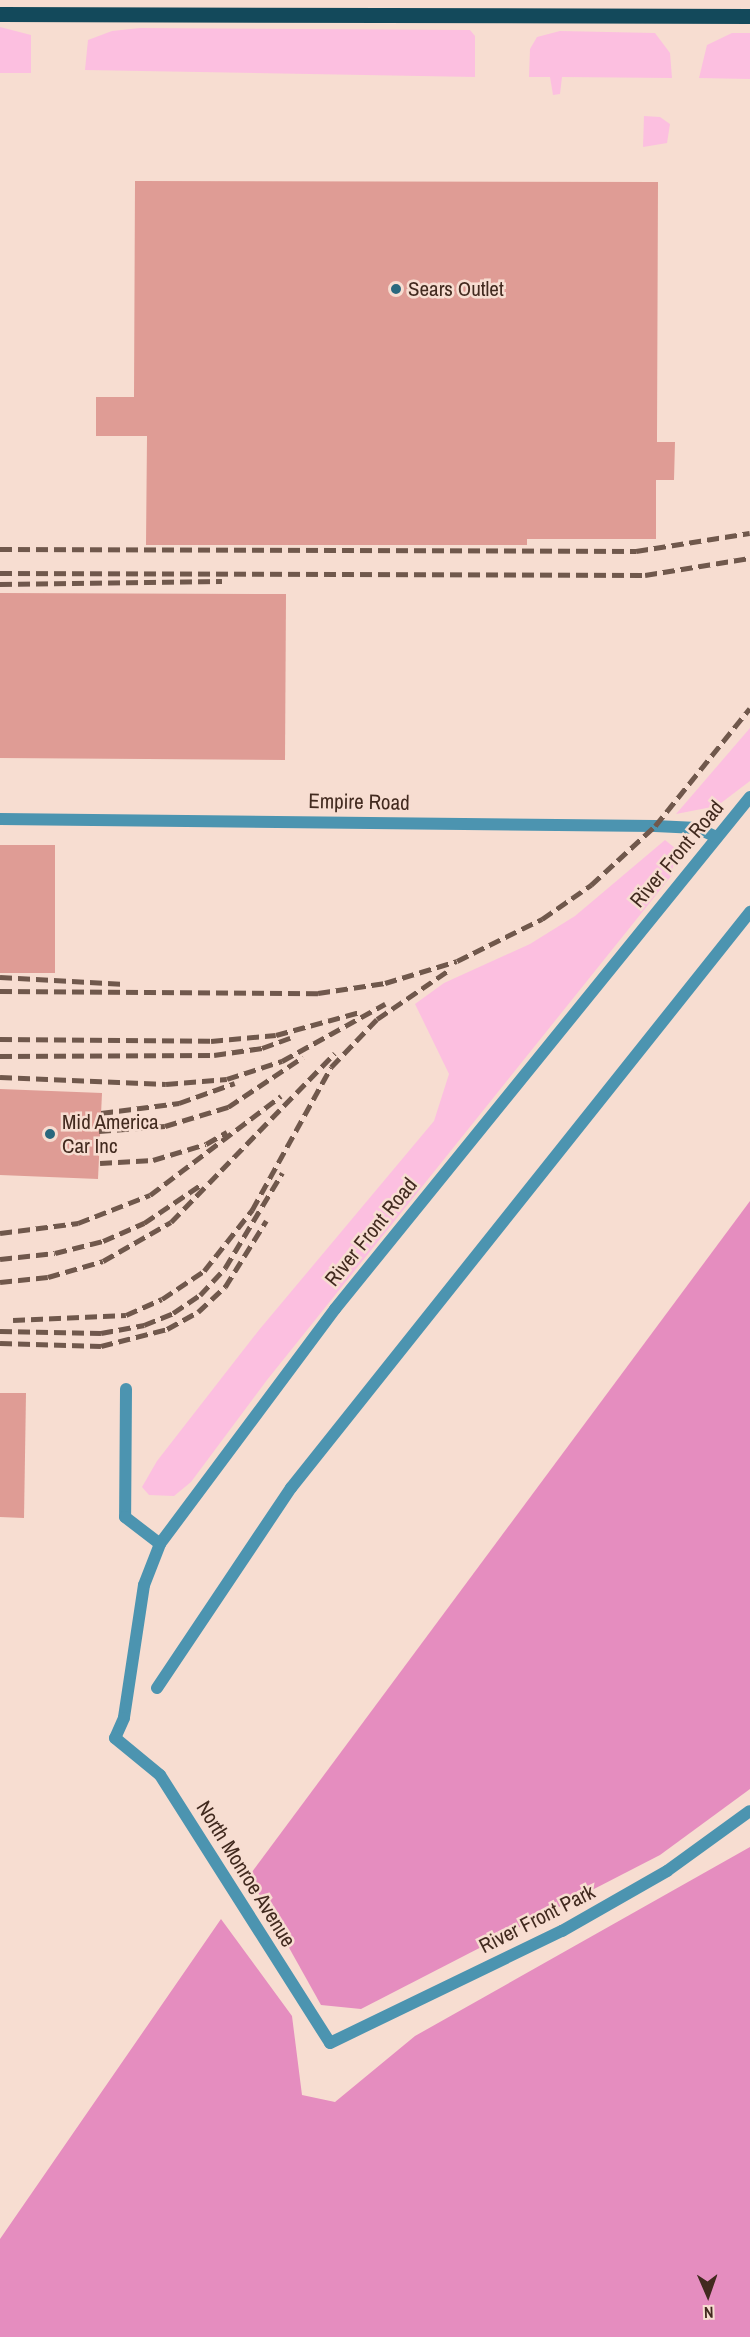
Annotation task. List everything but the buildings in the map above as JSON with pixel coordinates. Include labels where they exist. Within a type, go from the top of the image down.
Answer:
[{"type":"main road","points":[[0,14],[750,16]]},
{"type":"street","name":"River Front Road","points":[[115,1738],[126,1707],[144,1586],[160,1544],[335,1309],[750,796]]},
{"type":"street","name":"Empire Road","points":[[0,819],[654,826],[697,828],[716,837]]},
{"type":"street","points":[[157,1688],[291,1488],[750,912]]},
{"type":"street","points":[[126,1389],[125,1516],[160,1544]]},
{"type":"street","name":"North Monroe Avenue","points":[[115,1738],[160,1776],[330,2043]]},
{"type":"street","name":"River Front Park","points":[[330,2043],[562,1931],[667,1871],[750,1811]]},
{"type":"shaded area","points":[[0,27],[31,35],[31,73],[0,73]]},
{"type":"shaded area","points":[[140,28],[470,30],[475,36],[475,77],[85,70],[88,40],[112,31]]},
{"type":"shaded area","points":[[560,31],[655,33],[670,53],[672,78],[562,77],[560,94],[553,95],[550,77],[529,77],[530,49],[537,37]]},
{"type":"shaded area","points":[[732,33],[750,33],[750,79],[699,78],[707,45]]},
{"type":"shaded area","points":[[644,116],[660,117],[670,124],[667,143],[643,147]]},
{"type":"shaded area","points":[[750,728],[750,781],[717,806],[676,814]]},
{"type":"shaded area","points":[[665,840],[675,848],[672,875],[267,1380],[191,1482],[174,1496],[149,1495],[142,1487],[157,1461],[259,1330],[434,1121],[449,1074],[415,1004],[444,983],[530,944],[575,916]]},
{"type":"shaded area","points":[[750,1201],[750,1789],[660,1855],[361,2009],[321,2005],[249,1876]]},
{"type":"shaded area","points":[[750,1847],[750,2337],[0,2337],[0,2239],[221,1919],[292,2016],[302,2095],[335,2102],[415,2036]]},
{"type":"railway","points":[[0,549],[636,551],[750,533]]},
{"type":"railway","points":[[0,573],[645,575],[750,558]]},
{"type":"railway","points":[[0,584],[222,581]]},
{"type":"railway","points":[[0,991],[318,993],[385,983],[457,961],[542,919],[591,885],[655,826],[750,708]]},
{"type":"railway","points":[[13,1320],[126,1315],[162,1299],[204,1271],[252,1210],[331,1067],[377,1019],[449,970]]},
{"type":"railway","points":[[0,977],[125,984]]},
{"type":"railway","points":[[0,1077],[166,1084],[227,1079],[282,1061],[385,1004]]},
{"type":"railway","points":[[0,1039],[211,1041],[276,1035],[360,1012]]},
{"type":"railway","points":[[0,1056],[214,1055],[262,1048],[290,1038]]},
{"type":"railway","points":[[0,1282],[48,1277],[103,1261],[171,1222],[335,1053]]},
{"type":"railway","points":[[99,1131],[165,1126],[228,1107],[303,1057]]},
{"type":"railway","points":[[101,1113],[179,1103],[235,1083]]},
{"type":"railway","points":[[0,1233],[78,1223],[150,1195],[281,1096]]},
{"type":"railway","points":[[100,1163],[153,1160],[206,1144],[227,1132]]},
{"type":"railway","points":[[0,1331],[101,1333],[144,1325],[173,1313],[200,1295],[225,1268],[282,1173]]},
{"type":"railway","points":[[0,1259],[55,1253],[103,1241],[144,1223],[202,1184]]},
{"type":"railway","points":[[0,1343],[101,1346],[167,1329],[198,1312],[225,1287],[266,1221]]},
{"type":"place","name":"Sears Outlet","points":[[396,289]]},
{"type":"place","name":"Mid America Car Inc","points":[[50,1134]]}]
